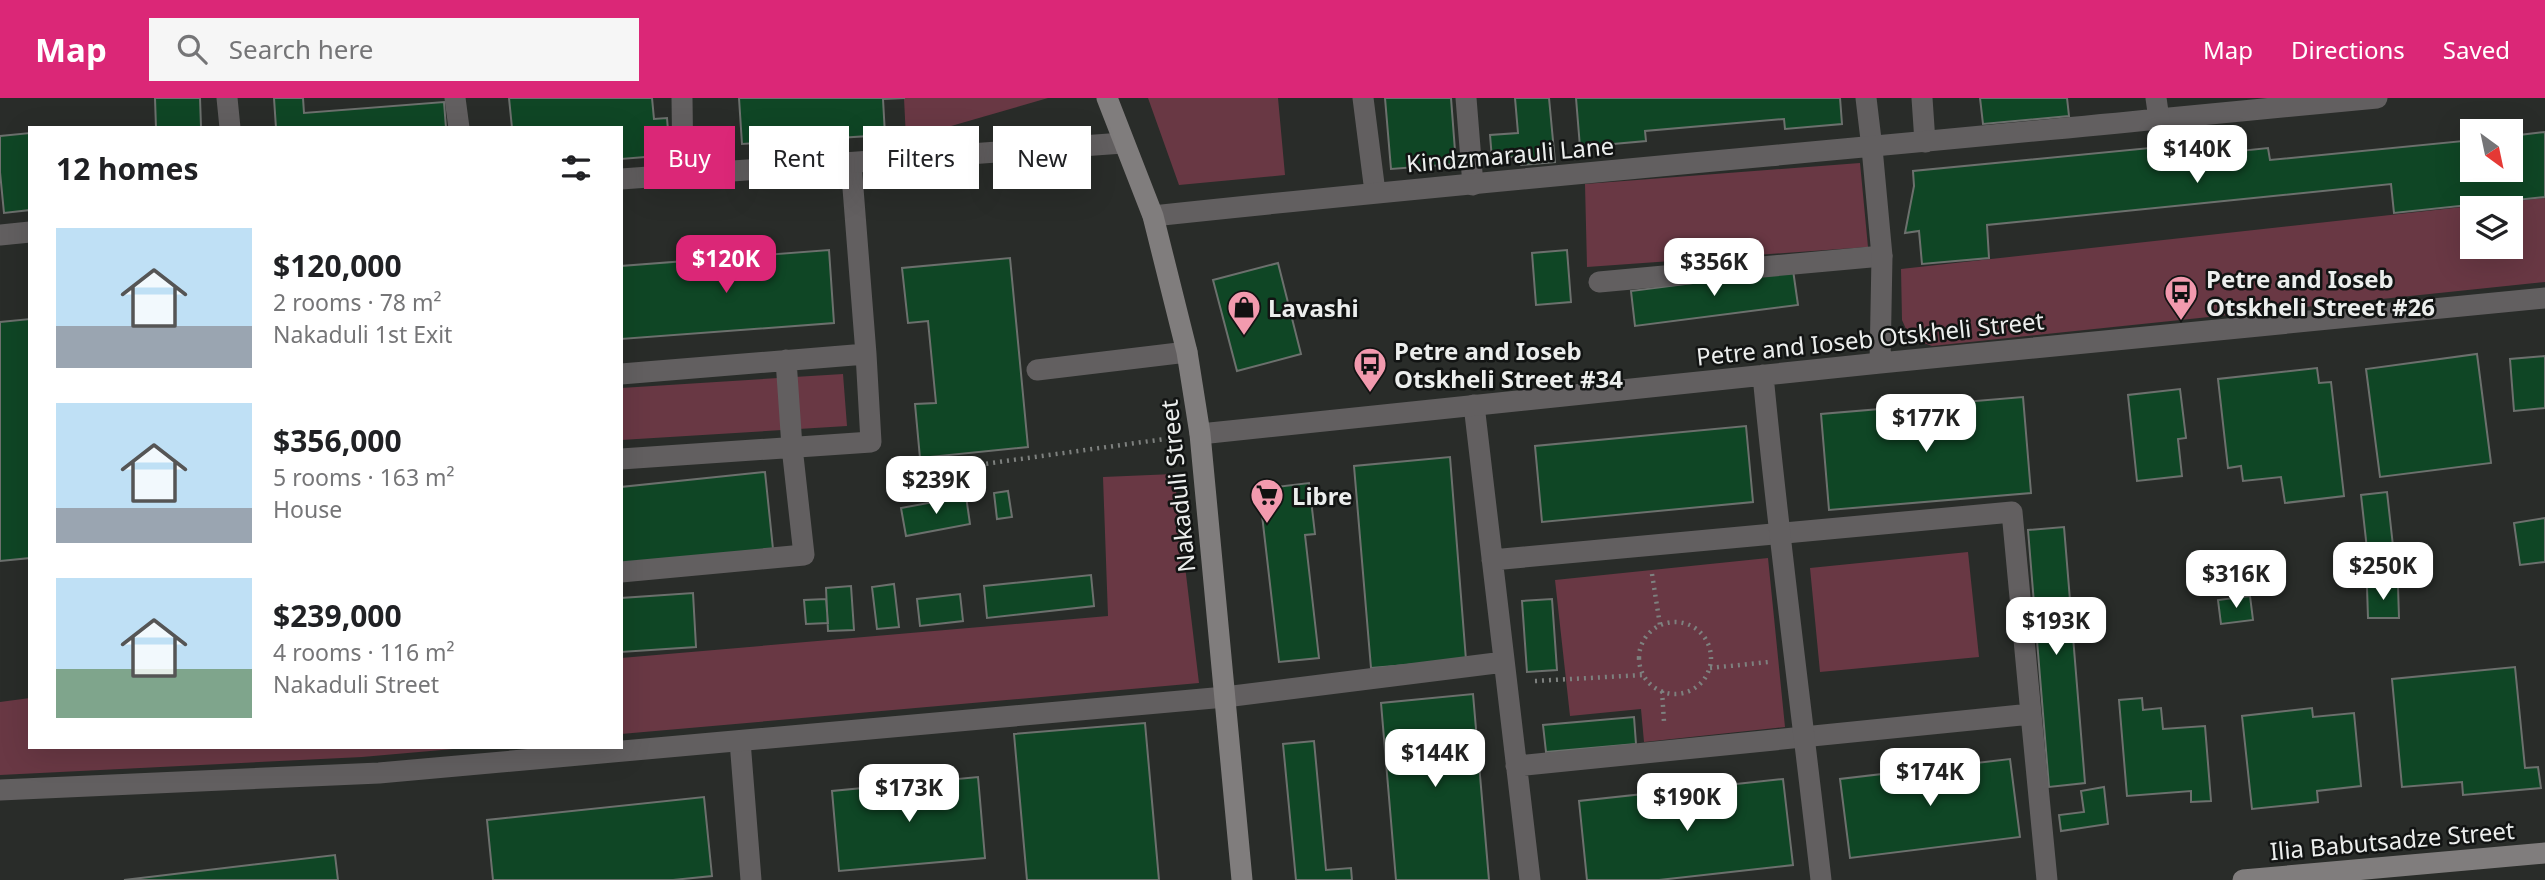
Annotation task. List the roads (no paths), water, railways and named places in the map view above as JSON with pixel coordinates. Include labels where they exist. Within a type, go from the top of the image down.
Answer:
[{"type":"street","points":[[226,98],[230,126]]},
{"type":"street","points":[[455,98],[459,126]]},
{"type":"street","points":[[682,98],[682,126]]},
{"type":"street","name":"Nakaduli Street","points":[[1107,98],[1153,216],[1187,352],[1200,434],[1242,880]]},
{"type":"street","points":[[1363,98],[1375,192]]},
{"type":"street","points":[[1466,98],[1473,185]]},
{"type":"street","points":[[1866,98],[1882,256],[1880,363]]},
{"type":"street","points":[[1922,98],[1925,142]]},
{"type":"street","name":"Kindzmarauli Lane","points":[[1153,216],[1375,192],[1871,148],[2158,108],[2377,98]]},
{"type":"street","points":[[735,171],[1123,143]]},
{"type":"street","points":[[623,458],[872,442],[851,163]]},
{"type":"street","points":[[623,179],[644,178]]},
{"type":"street","points":[[0,235],[28,232]]},
{"type":"street","points":[[1598,282],[1882,256]]},
{"type":"street","name":"Petre and Ioseb Otskheli Street","points":[[1200,434],[1880,363],[2545,298]]},
{"type":"street","points":[[1037,370],[1187,352]]},
{"type":"street","points":[[623,374],[866,354]]},
{"type":"street","points":[[623,572],[804,555],[786,360]]},
{"type":"street","points":[[1763,375],[1778,534],[1796,660],[1821,880]]},
{"type":"street","points":[[1474,405],[1530,880]]},
{"type":"street","points":[[1492,560],[2012,512],[2047,880]]},
{"type":"street","points":[[0,790],[379,773],[1506,673]]},
{"type":"street","points":[[1516,766],[2031,714]]},
{"type":"street","points":[[740,741],[751,880]]},
{"type":"street","name":"Ilia Babutsadze Street","points":[[2243,880],[2545,853]]},
{"type":"place","name":"Petre and Ioseb Otskheli Street #26","points":[[2181,322]]},
{"type":"place","name":"Lavashi","points":[[1244,337]]},
{"type":"place","name":"Petre and Ioseb Otskheli Street #34","points":[[1370,394]]},
{"type":"place","name":"Libre","points":[[1267,525]]}]
